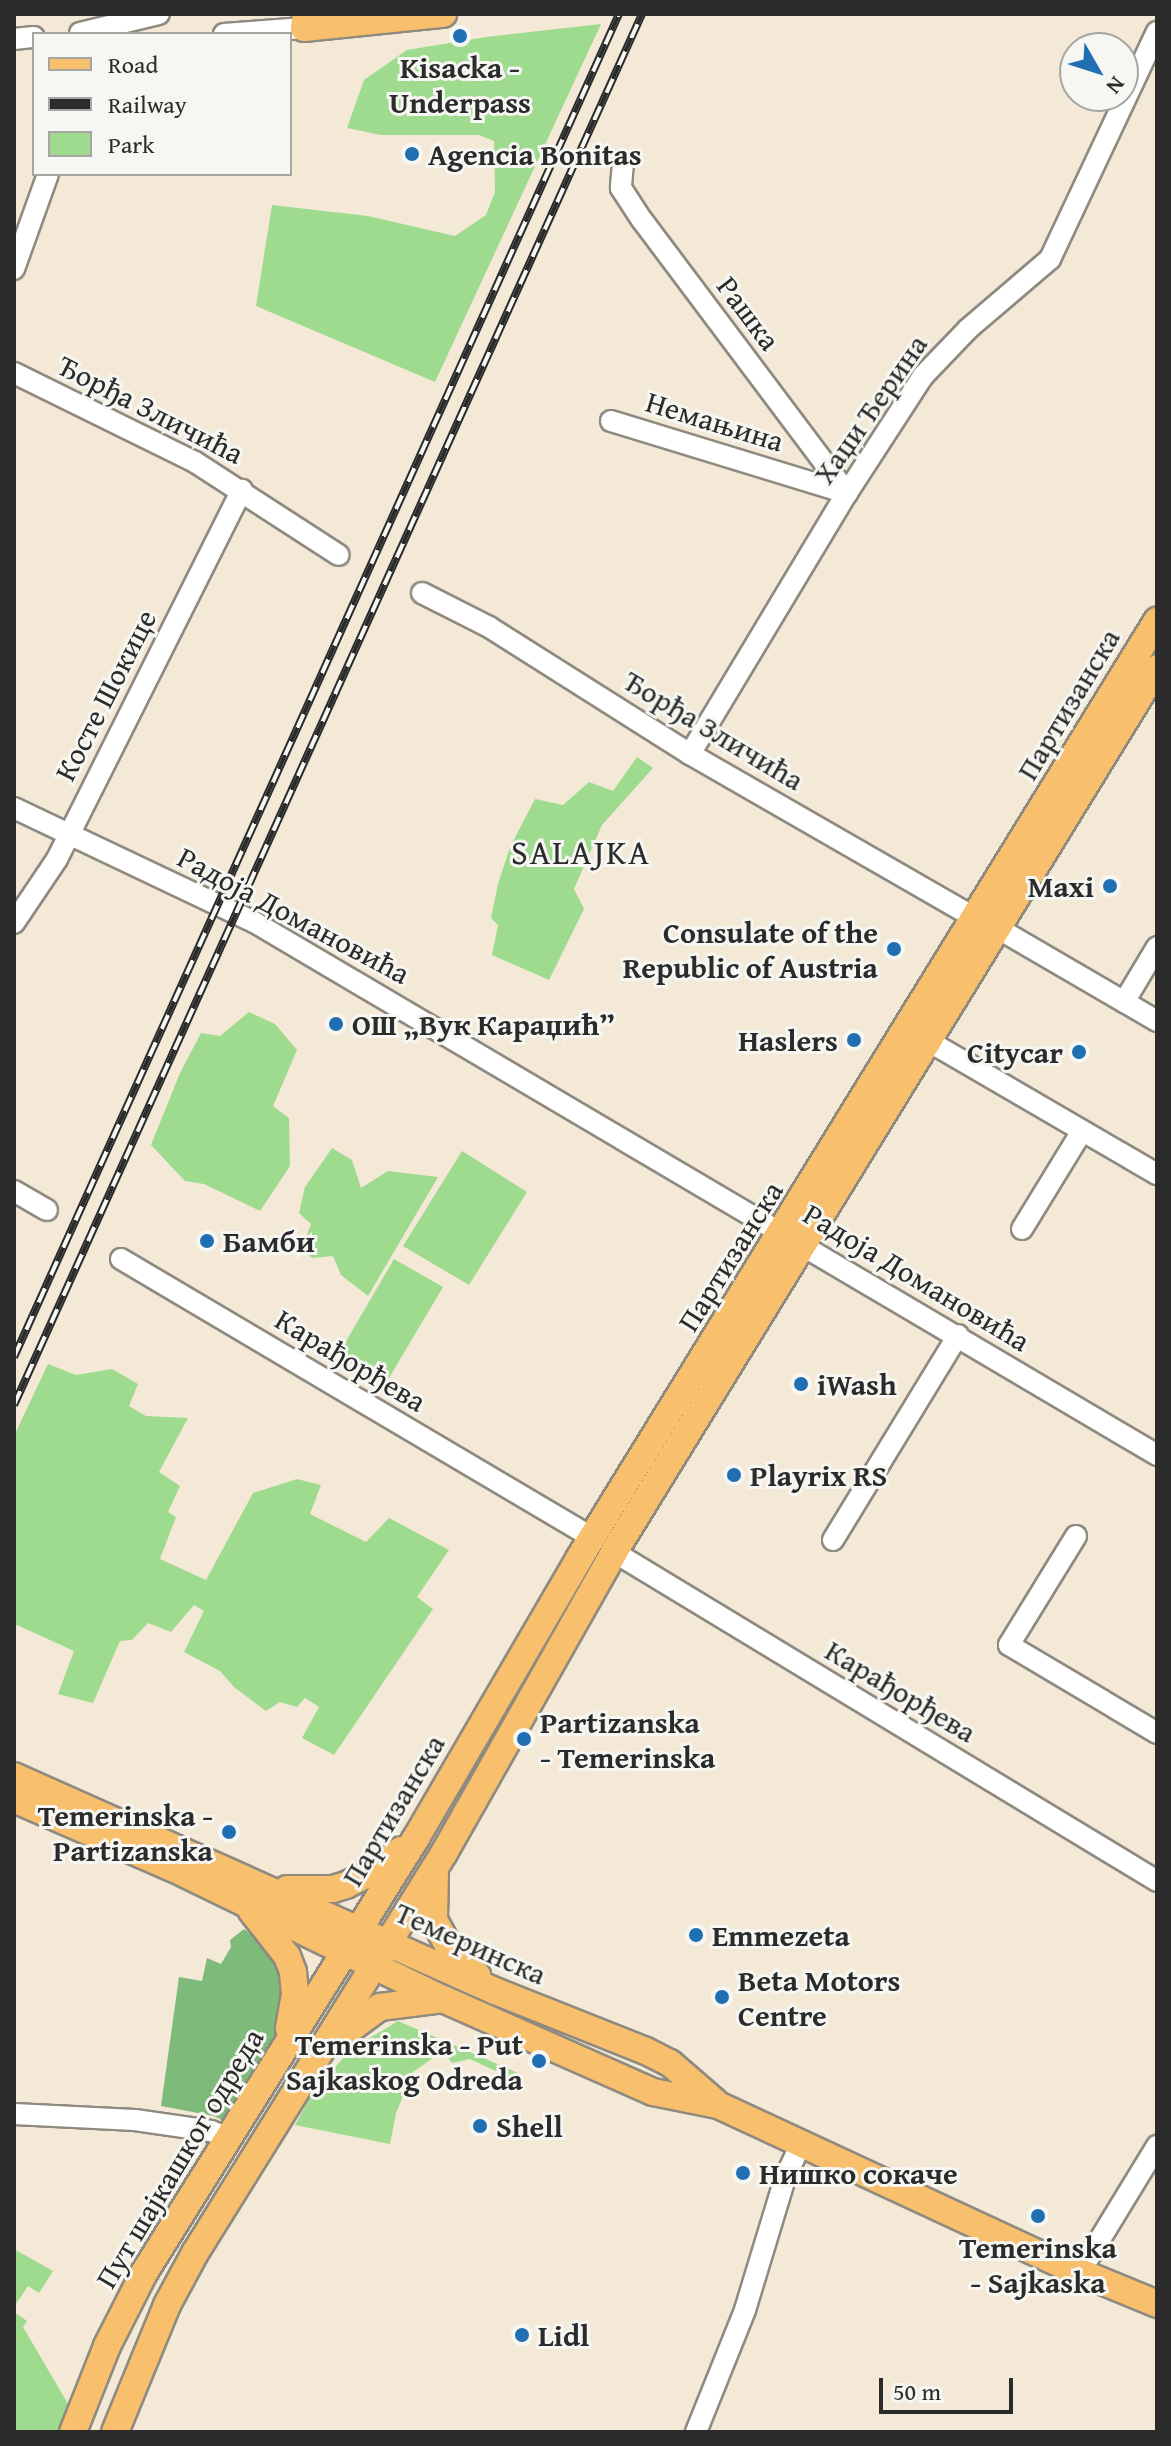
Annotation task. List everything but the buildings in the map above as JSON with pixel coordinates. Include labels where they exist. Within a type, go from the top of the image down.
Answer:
[{"type":"main road","points":[[305,21],[443,14]]},
{"type":"main road","name":"Партизанска","points":[[359,1927],[604,1545],[793,1239],[975,918],[1157,621]]},
{"type":"main road","name":"Партизанска","points":[[793,1239],[930,1042],[1157,668]]},
{"type":"main road","name":"Партизанска","points":[[387,1942],[503,1752],[604,1545]]},
{"type":"main road","name":"Темеринска","points":[[14,1776],[273,1888],[495,1991],[670,2063],[718,2105]]},
{"type":"main road","name":"Темеринска","points":[[14,1799],[345,1950],[443,1999],[653,2092],[718,2105],[1080,2272],[1157,2304]]},
{"type":"main road","points":[[273,1888],[313,1890],[346,1885],[374,1871],[416,1838]]},
{"type":"main road","points":[[436,1865],[432,1898],[434,1920],[460,1961],[495,1991]]},
{"type":"main road","points":[[246,1904],[287,1956],[293,1972],[292,2021],[283,2047]]},
{"type":"main road","name":"Пут шајкашког одреда","points":[[73,2432],[127,2304],[359,1927]]},
{"type":"main road","name":"Пут шајкашког одреда","points":[[115,2432],[155,2333],[195,2253],[387,1942]]},
{"type":"main road","points":[[309,2065],[343,2033],[380,2007],[443,1999]]},
{"type":"street","points":[[88,32],[159,14]]},
{"type":"street","points":[[236,32],[305,21]]},
{"type":"street","name":"Хаџи Ђерина","points":[[690,754],[847,493],[908,398],[940,355],[1050,259],[1157,32]]},
{"type":"street","name":"Рашка","points":[[623,163],[621,188],[642,220],[847,493]]},
{"type":"street","points":[[14,269],[47,176]]},
{"type":"street","name":"Ђорђа Зличића","points":[[14,373],[195,462],[339,555]]},
{"type":"street","name":"Немањина","points":[[611,421],[847,493]]},
{"type":"street","name":"Косте Шокице","points":[[14,923],[49,872],[70,833],[242,490]]},
{"type":"street","name":"Ђорђа Зличића","points":[[422,593],[489,627],[690,754],[975,918]]},
{"type":"street","name":"Радоја Домановића","points":[[14,808],[254,922],[1157,1455]]},
{"type":"street","points":[[999,929],[1157,1021]]},
{"type":"street","points":[[1124,1002],[1157,947]]},
{"type":"street","points":[[930,1042],[1157,1174]]},
{"type":"street","points":[[1022,1229],[1082,1131]]},
{"type":"street","points":[[14,1191],[47,1210]]},
{"type":"street","name":"Карађорђева","points":[[121,1259],[604,1545],[1157,1881]]},
{"type":"street","points":[[833,1540],[958,1335]]},
{"type":"street","points":[[1076,1536],[1009,1645],[1157,1733]]},
{"type":"street","points":[[14,2114],[135,2120],[211,2131],[228,2138]]},
{"type":"street","points":[[696,2432],[745,2310],[785,2178],[802,2142]]},
{"type":"street","points":[[1080,2272],[1157,2146]]},
{"type":"green space","points":[[601,24],[435,382],[256,306],[272,205],[368,216],[455,236],[486,215],[495,192],[494,141],[479,135],[381,135],[347,128],[364,80],[407,50]]},
{"type":"green space","points":[[637,757],[653,768],[602,825],[574,889],[584,909],[549,980],[492,955],[498,925],[491,918],[498,884],[510,847],[535,799],[563,805],[589,782],[613,791]]},
{"type":"green space","points":[[249,1012],[275,1024],[297,1050],[273,1106],[289,1118],[290,1166],[260,1211],[204,1184],[185,1181],[151,1145],[180,1073],[201,1033],[220,1036]]},
{"type":"green space","points":[[332,1148],[352,1160],[361,1188],[388,1171],[438,1177],[368,1296],[341,1275],[333,1256],[312,1258],[302,1248],[311,1224],[299,1213],[305,1187]]},
{"type":"green space","points":[[462,1151],[527,1192],[469,1285],[403,1246]]},
{"type":"green space","points":[[394,1259],[443,1287],[386,1383],[338,1355]]},
{"type":"green space","points":[[48,1364],[76,1375],[112,1369],[138,1384],[129,1406],[146,1416],[188,1418],[159,1472],[180,1486],[168,1512],[176,1517],[160,1559],[206,1580],[253,1493],[297,1479],[321,1485],[310,1514],[366,1542],[389,1518],[449,1550],[417,1597],[433,1609],[334,1755],[302,1738],[319,1707],[305,1698],[297,1707],[280,1702],[266,1711],[234,1687],[220,1671],[184,1652],[204,1611],[194,1605],[171,1632],[148,1623],[132,1640],[120,1641],[93,1703],[58,1694],[74,1651],[17,1625],[14,1630],[14,1436]]},
{"type":"green space","points":[[244,1929],[277,1955],[288,1974],[279,2039],[232,2125],[214,2116],[161,2106],[179,1977],[202,1981],[207,1958],[221,1964],[231,1947],[230,1940]]},
{"type":"green space","points":[[398,2021],[518,2073],[515,2080],[470,2059],[452,2063],[443,2051],[410,2074],[416,2085],[404,2094],[396,2113],[390,2144],[295,2125],[312,2094],[350,2050]]},
{"type":"green space","points":[[14,2249],[53,2271],[39,2293],[28,2286],[14,2307]]},
{"type":"green space","points":[[14,2312],[27,2321],[23,2327],[71,2409],[63,2432],[14,2432]]},
{"type":"railway","points":[[14,1357],[619,14]]},
{"type":"railway","points":[[14,1405],[642,14]]},
{"type":"place","name":"Kisacka - Underpass","points":[[460,36]]},
{"type":"place","name":"Agencia Bonitas","points":[[412,154]]},
{"type":"place","name":"Maxi","points":[[1110,886]]},
{"type":"place","name":"Consulate of the Republic of Austria","points":[[894,949]]},
{"type":"place","name":"ОШ „Вук Караџић”","points":[[336,1024]]},
{"type":"place","name":"Haslers","points":[[854,1040]]},
{"type":"place","name":"Citycar","points":[[1079,1052]]},
{"type":"place","name":"Бамби","points":[[207,1241]]},
{"type":"place","name":"iWash","points":[[801,1384]]},
{"type":"place","name":"Playrix RS","points":[[734,1475]]},
{"type":"place","name":"Partizanska - Temerinska","points":[[524,1739]]},
{"type":"place","name":"Temerinska - Partizanska","points":[[229,1832]]},
{"type":"place","name":"Emmezeta","points":[[696,1935]]},
{"type":"place","name":"Beta Motors Centre","points":[[722,1997]]},
{"type":"place","name":"Temerinska - Put Sajkaskog Odreda","points":[[539,2061]]},
{"type":"place","name":"Shell","points":[[480,2126]]},
{"type":"place","name":"Нишко сокаче","points":[[743,2173]]},
{"type":"place","name":"Temerinska - Sajkaska","points":[[1038,2216]]},
{"type":"place","name":"Lidl","points":[[522,2335]]},
{"type":"district","name":"SALAJKA","points":[[581,852]]}]
